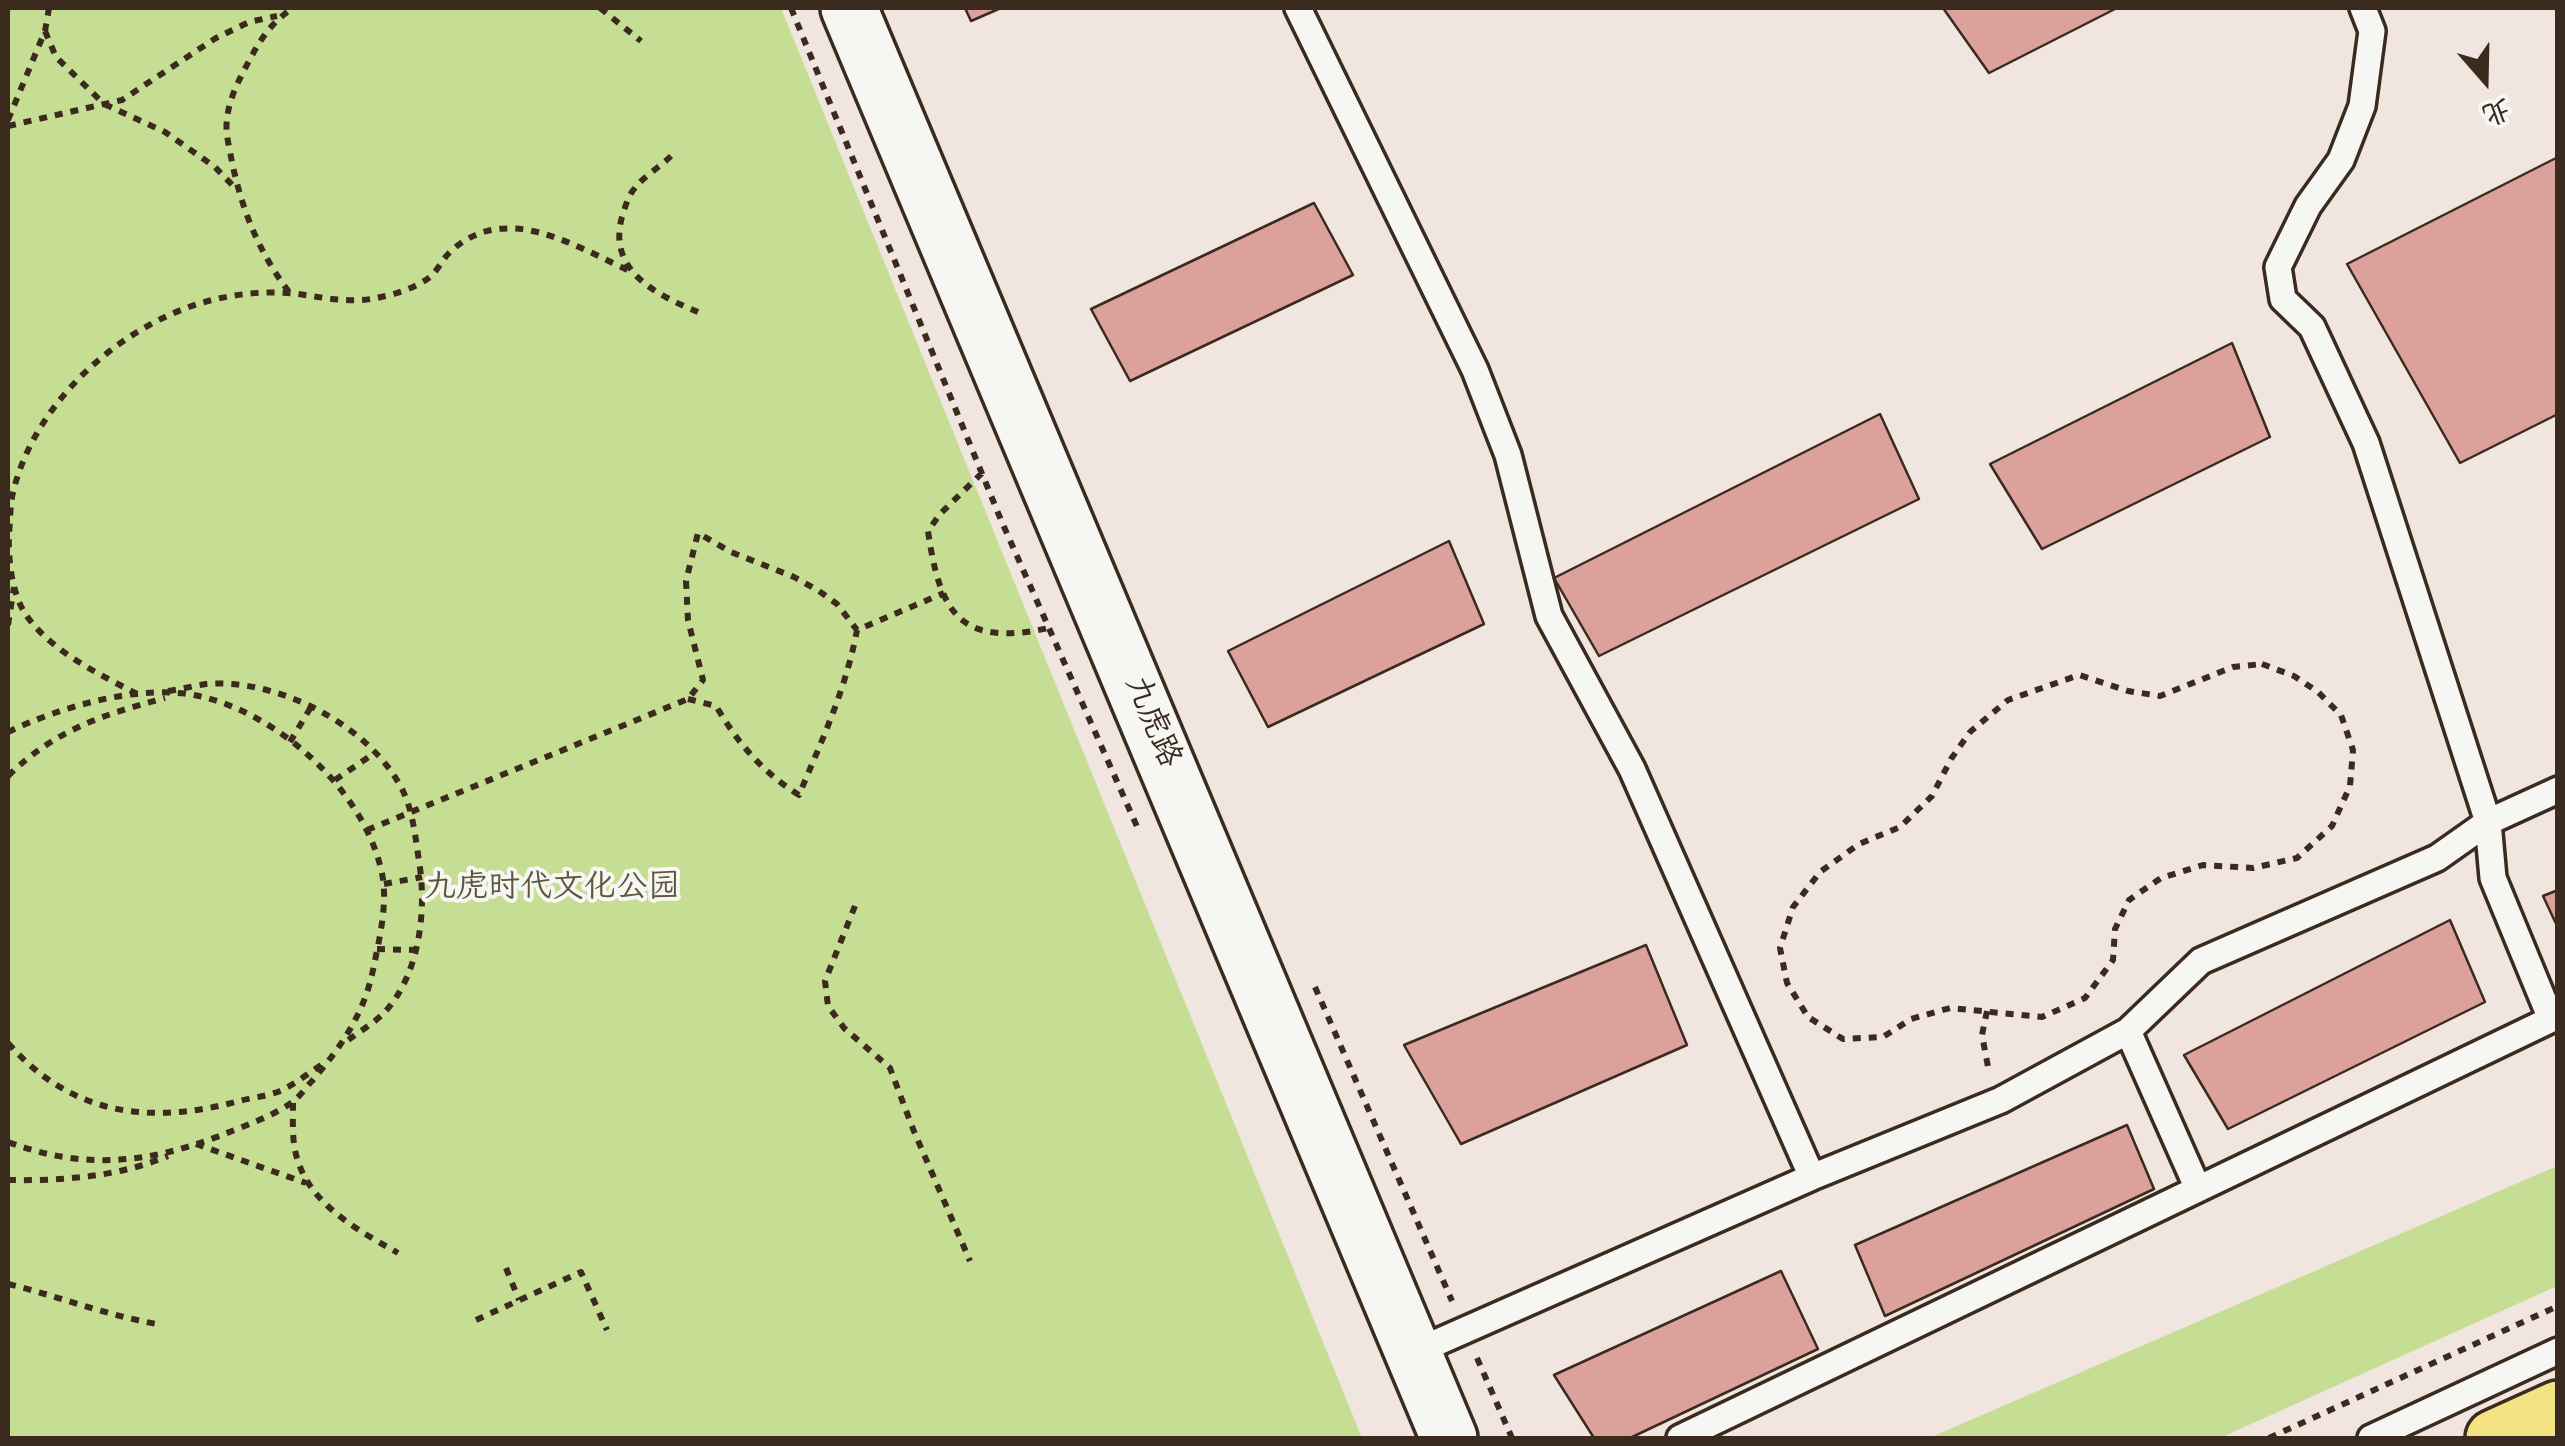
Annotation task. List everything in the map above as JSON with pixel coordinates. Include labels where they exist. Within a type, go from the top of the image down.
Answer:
[{"type":"highway","points":[[2494,1438],[2558,1409]]},
{"type":"street","name":"九虎路","points":[[849,8],[1448,1438]]},
{"type":"lane","points":[[1298,8],[1475,370],[1508,455],[1549,616],[1632,769],[1812,1177]]},
{"type":"lane","points":[[1680,1438],[2554,1018],[2493,878],[2488,822],[2366,443],[2312,328],[2283,299],[2278,266],[2308,206],[2342,160],[2362,106],[2372,31],[2363,8]]},
{"type":"lane","points":[[1413,1353],[1812,1177],[2001,1100],[2128,1031],[2201,961],[2436,858],[2488,822],[2558,790]]},
{"type":"lane","points":[[2128,1031],[2198,1189]]},
{"type":"lane","points":[[2371,1438],[2558,1351]]},
{"type":"path","points":[[8,123],[45,32],[49,8]]},
{"type":"path","points":[[290,294],[252,233],[238,191],[226,120],[237,84],[274,20],[294,8]]},
{"type":"path","points":[[600,8],[640,41]]},
{"type":"path","points":[[791,8],[982,472],[1141,837]]},
{"type":"path","points":[[8,123],[122,100],[233,30],[283,14]]},
{"type":"path","points":[[45,32],[56,56],[104,104],[165,132],[216,167],[238,191]]},
{"type":"path","points":[[670,156],[634,188],[619,227],[620,250],[642,285],[663,299],[698,312]]},
{"type":"path","points":[[140,696],[91,670],[44,635],[24,613],[8,553],[12,497],[39,434],[80,377],[132,337],[200,303],[269,292],[346,301],[377,298],[430,277],[452,251],[479,235],[509,228],[531,228],[552,234],[632,272]]},
{"type":"path","points":[[982,472],[928,531],[932,559],[944,593],[964,624],[988,634],[1014,635],[1049,628]]},
{"type":"path","points":[[367,830],[688,699],[704,680],[688,620],[686,581],[698,533],[819,592],[838,604],[857,630],[850,669],[799,795],[773,778],[736,741],[716,706],[688,699]]},
{"type":"path","points":[[8,626],[14,584]]},
{"type":"path","points":[[857,630],[944,593]]},
{"type":"path","points":[[2262,664],[2294,676],[2341,714],[2354,750],[2350,786],[2332,826],[2297,858],[2253,868],[2202,865],[2161,878],[2130,900],[2115,929],[2113,960],[2085,998],[2042,1017],[1987,1011],[1950,1008],[1911,1019],[1883,1036],[1843,1039],[1808,1017],[1787,984],[1780,948],[1793,907],[1820,872],[1859,844],[1900,827],[1932,796],[1951,758],[1982,721],[2008,700],[2080,675],[2128,691],[2160,696],[2233,668],[2262,664]]},
{"type":"path","points":[[8,732],[48,713],[96,700],[207,684],[274,693],[312,707],[376,752],[400,786],[412,813],[422,877],[423,927],[407,972],[385,1012],[338,1048]]},
{"type":"path","points":[[8,1180],[54,1181],[143,1166],[293,1103],[356,1024],[370,985],[384,884],[376,850],[360,813],[330,772],[241,710],[197,695],[153,694]]},
{"type":"path","points":[[8,776],[54,737],[103,715],[176,694]]},
{"type":"path","points":[[290,742],[312,707]]},
{"type":"path","points":[[335,780],[376,752]]},
{"type":"path","points":[[384,884],[422,877]]},
{"type":"path","points":[[855,906],[825,981],[828,1006],[844,1028],[890,1068],[970,1261]]},
{"type":"path","points":[[377,948],[415,950]]},
{"type":"path","points":[[1987,1011],[1982,1035],[1989,1072],[2001,1100]]},
{"type":"path","points":[[8,1044],[28,1066],[88,1102],[165,1115],[206,1111],[282,1090],[328,1061]]},
{"type":"path","points":[[293,1103],[295,1150],[307,1183],[341,1218],[398,1253]]},
{"type":"path","points":[[8,1142],[64,1159],[106,1162],[182,1149]]},
{"type":"path","points":[[196,1144],[307,1183]]},
{"type":"path","points":[[506,1268],[519,1300]]},
{"type":"path","points":[[476,1320],[582,1272],[607,1330]]},
{"type":"path","points":[[8,1284],[91,1311],[157,1324]]},
{"type":"path","points":[[2269,1438],[2558,1306]]},
{"type":"green space","name":"九虎时代文化公园","points":[[8,8],[781,8],[1362,1438],[8,1438]]},
{"type":"green space","points":[[2557,1166],[2557,1286],[2220,1438],[1929,1438]]},
{"type":"building","points":[[965,8],[1001,8],[971,21]]},
{"type":"building","points":[[1943,8],[2117,8],[1989,73]]},
{"type":"building","points":[[2558,157],[2558,414],[2460,463],[2347,264]]},
{"type":"building","points":[[1314,203],[1353,275],[1130,381],[1091,309]]},
{"type":"building","points":[[2232,343],[2270,437],[2042,549],[1990,464]]},
{"type":"building","points":[[1880,414],[1919,499],[1599,656],[1554,578]]},
{"type":"building","points":[[1449,541],[1484,624],[1268,727],[1228,651]]},
{"type":"building","points":[[2558,890],[2558,928],[2543,896]]},
{"type":"building","points":[[2450,920],[2485,1002],[2228,1129],[2184,1055]]},
{"type":"building","points":[[1646,945],[1687,1045],[1461,1144],[1404,1045]]},
{"type":"building","points":[[2127,1125],[2154,1189],[1885,1316],[1855,1245]]},
{"type":"building","points":[[1781,1271],[1818,1349],[1630,1438],[1594,1438],[1554,1375]]}]
